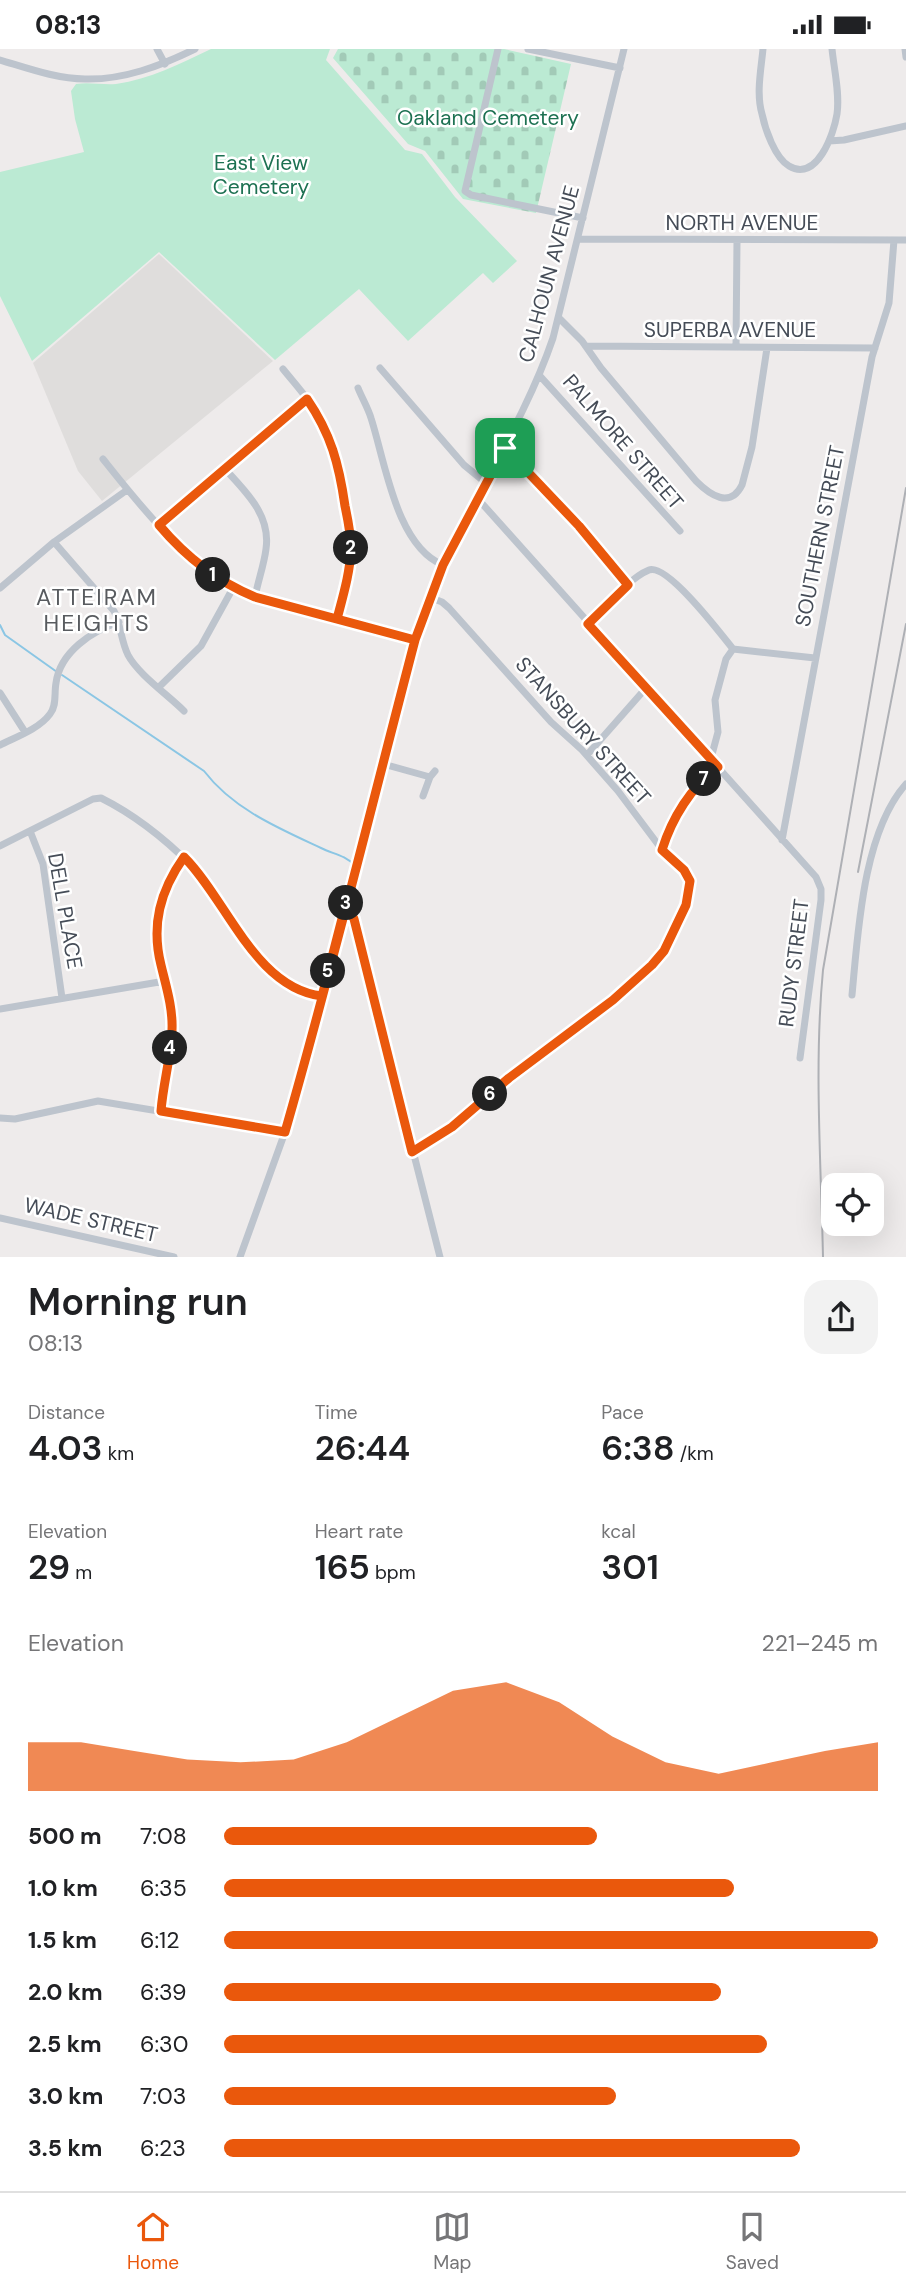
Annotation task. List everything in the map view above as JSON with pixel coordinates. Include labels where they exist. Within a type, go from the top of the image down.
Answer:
[{"type":"street","points":[[157,49],[165,64]]},
{"type":"street","points":[[0,60],[85,79],[130,74],[165,64],[194,49]]},
{"type":"street","points":[[498,49],[465,191],[471,195],[583,218]]},
{"type":"street","points":[[528,49],[620,68]]},
{"type":"street","name":"CALHOUN AVENUE","points":[[240,1257],[285,1132],[415,640],[443,565],[540,376],[559,318],[624,49]]},
{"type":"street","points":[[763,49],[760,85],[762,115],[781,160],[794,169],[812,165],[824,152],[829,141],[838,110],[832,49]]},
{"type":"street","points":[[905,49],[906,57]]},
{"type":"street","points":[[829,141],[906,126]]},
{"type":"street","name":"NORTH AVENUE","points":[[578,239],[906,240]]},
{"type":"street","name":"SOUTHERN STREET","points":[[782,840],[875,348],[891,288],[894,240]]},
{"type":"street","points":[[736,347],[737,241]]},
{"type":"street","points":[[559,318],[586,346],[601,368],[696,481],[711,495],[726,498],[739,491],[746,474],[767,348]]},
{"type":"street","name":"SUPERBA AVENUE","points":[[586,346],[875,348]]},
{"type":"street","points":[[380,368],[464,465],[486,483]]},
{"type":"street","points":[[283,369],[320,417],[333,445],[351,547],[337,619]]},
{"type":"street","name":"PALMORE STREET","points":[[540,376],[680,531]]},
{"type":"street","points":[[358,388],[370,415],[393,500],[419,547],[443,565]]},
{"type":"street","points":[[159,525],[307,399]]},
{"type":"street","points":[[505,448],[579,526],[628,585]]},
{"type":"street","points":[[103,459],[127,490],[187,555],[233,588],[255,597],[415,640]]},
{"type":"street","points":[[225,469],[258,507],[265,526],[267,549],[255,597]]},
{"type":"street","points":[[0,588],[54,542],[127,490]]},
{"type":"street","name":"RUDY STREET","points":[[478,499],[816,877],[821,889],[800,1058]]},
{"type":"street","points":[[54,542],[109,604],[119,622],[129,657],[184,711]]},
{"type":"street","points":[[588,624],[628,585],[650,569],[657,569],[666,574],[693,602],[733,649],[816,658]]},
{"type":"street","points":[[159,687],[201,646],[233,588]]},
{"type":"street","name":"STANSBURY STREET","points":[[412,1152],[452,1127],[509,1078],[613,1000],[652,965],[664,951],[686,905],[690,881],[684,870],[662,850],[618,790],[587,755],[551,722],[449,608],[429,597]]},
{"type":"street","points":[[0,745],[40,724],[52,712],[55,706],[56,680],[63,662],[100,629],[119,622]]},
{"type":"street","points":[[711,758],[718,732],[715,700],[726,659],[733,649]]},
{"type":"street","points":[[587,755],[646,688]]},
{"type":"street","points":[[0,693],[25,732]]},
{"type":"street","points":[[383,764],[433,774],[423,796]]},
{"type":"street","points":[[662,850],[685,801],[708,774],[718,767]]},
{"type":"street","points":[[852,995],[868,870],[888,811],[906,784]]},
{"type":"street","points":[[0,846],[93,799],[101,798],[184,857],[266,967],[296,988],[322,996]]},
{"type":"street","name":"DELL PLACE","points":[[30,831],[43,864],[62,998]]},
{"type":"street","points":[[161,1111],[172,1030],[165,981],[157,950],[158,911],[166,886],[184,857]]},
{"type":"street","points":[[346,903],[354,919],[439,1257]]},
{"type":"street","points":[[0,1009],[165,981]]},
{"type":"street","points":[[0,1118],[15,1119],[98,1101],[285,1132]]},
{"type":"street","name":"WADE STREET","points":[[0,1218],[174,1257]]},
{"type":"shaded area","points":[[159,254],[273,361],[102,501],[78,471],[33,363]]},
{"type":"green space","name":"East View Cemetery","points":[[211,49],[330,49],[326,60],[405,150],[422,154],[455,197],[517,261],[493,283],[483,273],[408,341],[359,289],[275,360],[159,252],[32,361],[0,296],[0,172],[84,152],[71,91],[76,84],[116,84],[141,79]]},
{"type":"green space","name":"Oakland Cemetery","points":[[338,49],[504,49],[571,64],[536,213],[463,199],[425,151],[408,144],[333,58]]},
{"type":"waterway","points":[[0,625],[5,635],[57,672]]},
{"type":"waterway","points":[[62,675],[204,771],[242,807],[354,865]]},
{"type":"railway","points":[[823,1257],[819,1077],[823,970],[906,488]]},
{"type":"railway","points":[[858,872],[906,624]]},
{"type":"district","name":"ATTEIRAM HEIGHTS","points":[[97,610]]},
{"type":"route","points":[[505,448],[443,565],[415,640],[255,597],[233,588],[187,555],[159,525],[307,399],[320,417],[333,445],[348,521],[351,547],[348,577],[337,619],[415,640],[346,903],[322,996],[285,1132],[161,1111],[172,1016],[157,950],[156,925],[161,898],[184,857],[266,967],[285,982],[314,995],[322,996],[334,951],[346,903],[354,919],[412,1152],[452,1127],[509,1078],[613,1000],[664,951],[686,905],[690,881],[684,870],[662,850],[685,801],[708,774],[718,767],[588,624],[628,585],[579,526],[505,448]]}]
